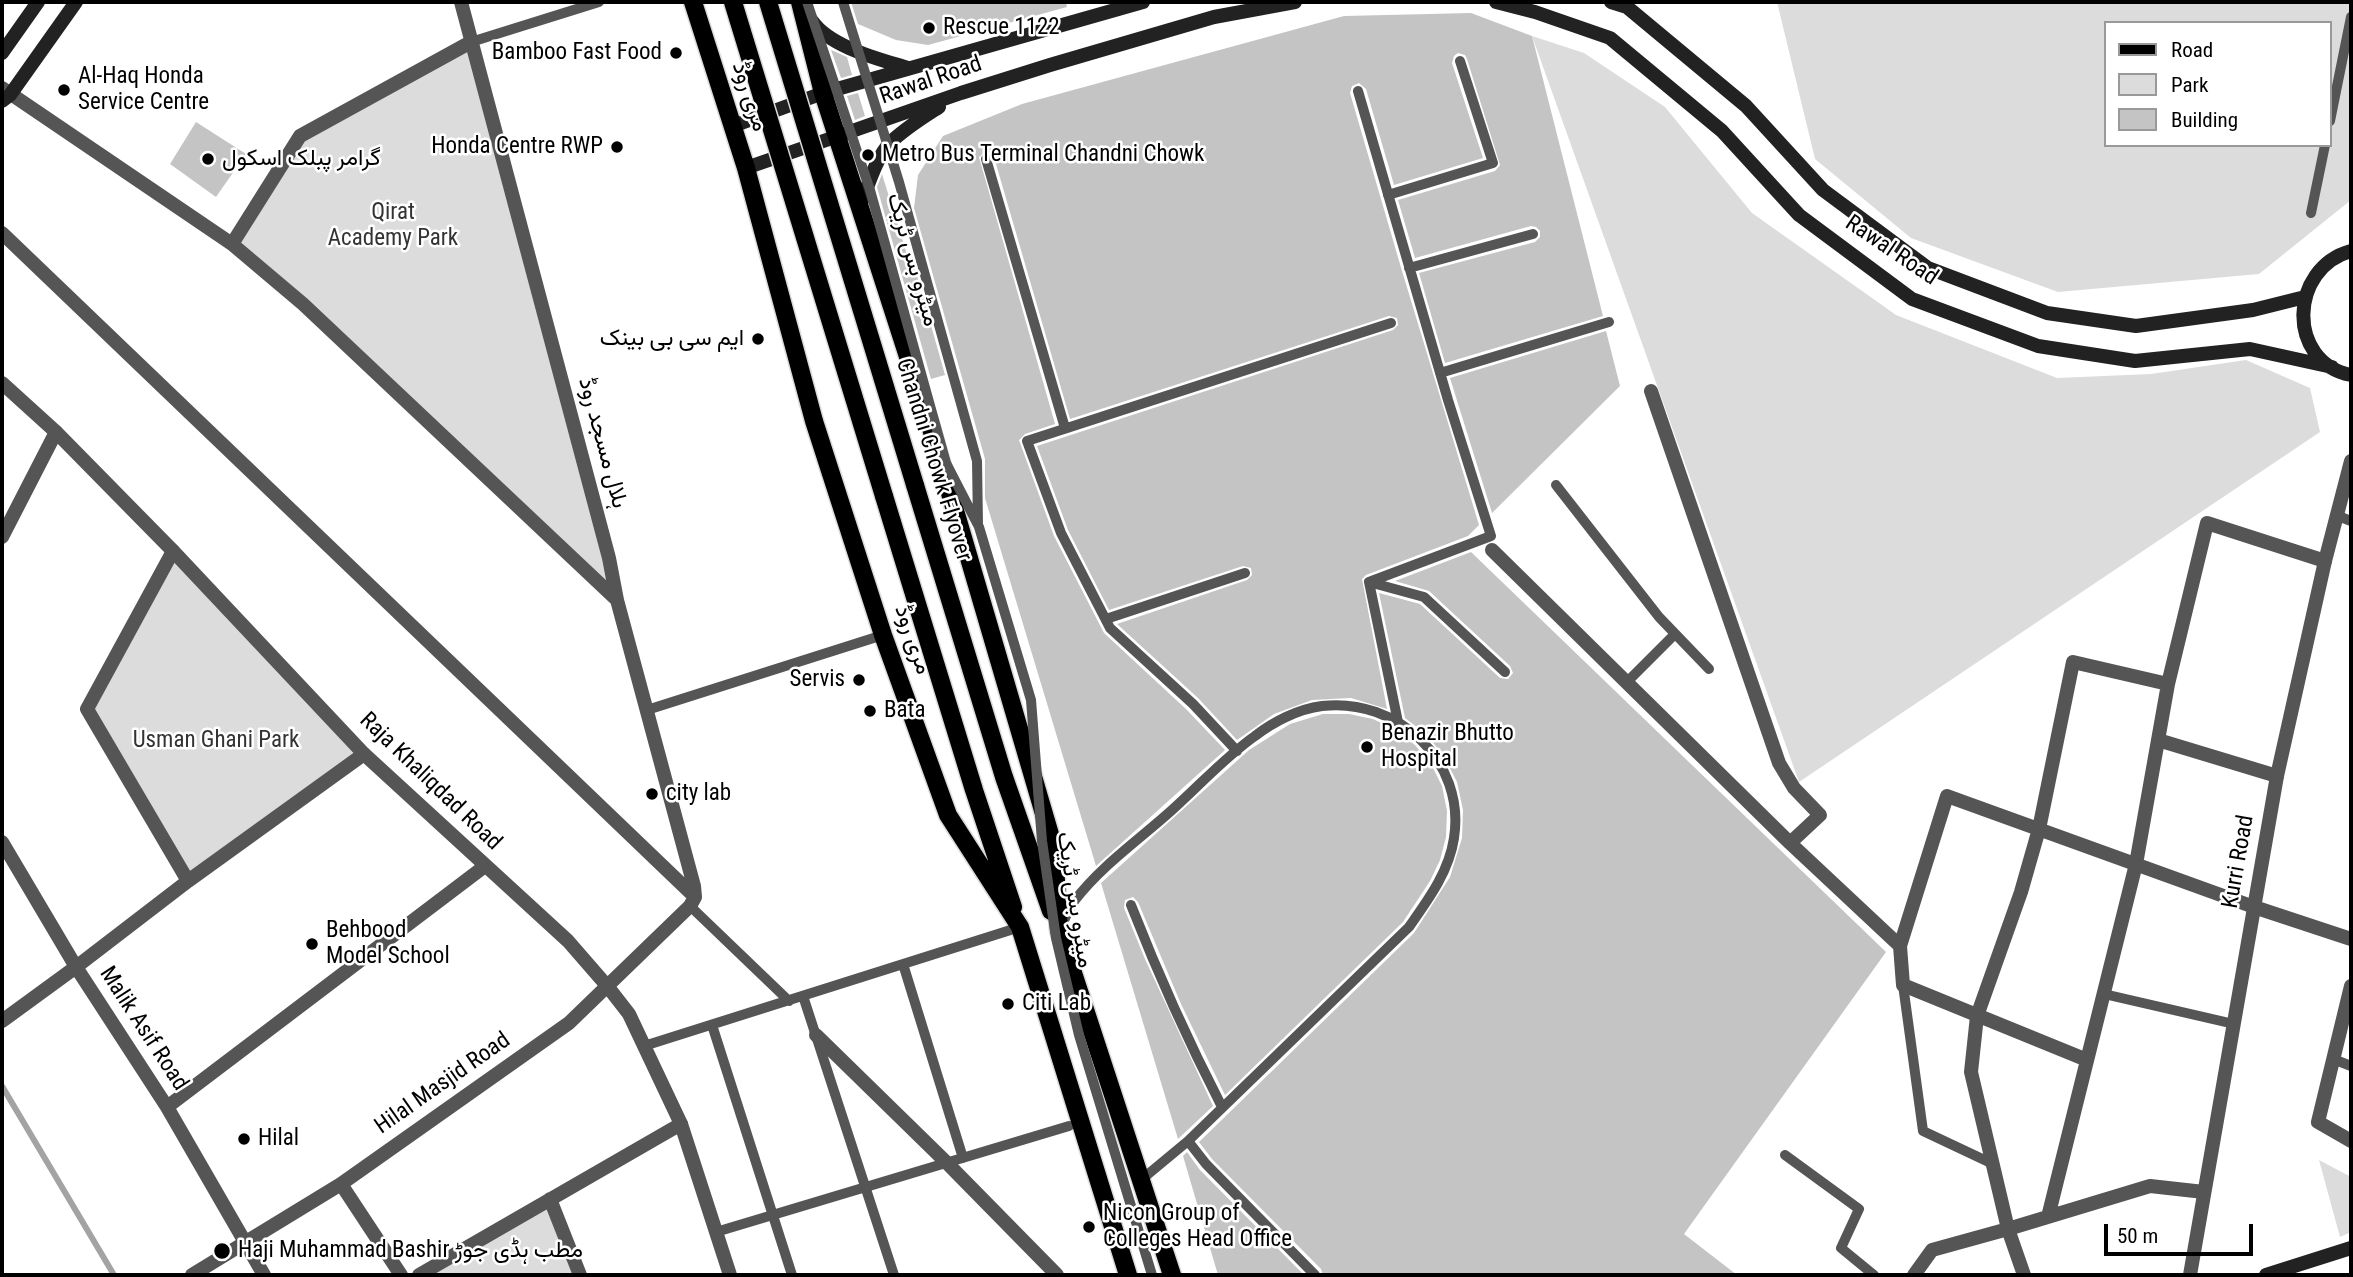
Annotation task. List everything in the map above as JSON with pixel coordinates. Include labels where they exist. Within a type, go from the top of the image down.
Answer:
[{"type":"main road","points":[[2,53],[38,2]]},
{"type":"main road","points":[[4,95],[76,2]]},
{"type":"main road","name":"مری روڈ","points":[[693,2],[746,168],[814,421],[883,635],[948,815],[1020,927],[1128,1275]]},
{"type":"main road","points":[[733,2],[974,790],[1020,927]]},
{"type":"main road","name":"Chandni Chowk Flyover","points":[[768,2],[1004,778],[1059,930]]},
{"type":"main road","name":"Rawal Road","points":[[733,125],[823,93],[1143,2]]},
{"type":"main road","name":"Rawal Road","points":[[746,168],[961,93],[1214,17],[1295,2]]},
{"type":"main road","name":"Rawal Road","points":[[1496,2],[1535,12],[1610,38],[1722,131],[1800,215],[1912,299],[2038,346],[2135,360],[2250,349],[2332,367]]},
{"type":"main road","name":"Rawal Road","points":[[1611,2],[1629,5],[1746,106],[1823,190],[1928,268],[2047,313],[2136,326],[2253,310],[2305,297]]},
{"type":"main road","points":[[803,3],[820,33],[872,57],[909,68]]},
{"type":"main road","points":[[803,3],[823,93],[930,425],[1054,848],[1059,930],[1172,1275]]},
{"type":"main road","points":[[859,208],[889,145],[915,123],[961,93]]},
{"type":"main road","points":[[2351,240],[2320,269],[2311,282],[2305,297],[2304,329],[2310,344],[2320,357],[2332,367],[2351,375]]},
{"type":"main road","points":[[2320,269],[2333,258],[2351,251]]},
{"type":"main road","points":[[2266,1275],[2351,1248]]},
{"type":"street","name":"ہلال مسجد روڈ","points":[[461,2],[694,886],[692,902]]},
{"type":"street","points":[[232,244],[300,136],[471,42]]},
{"type":"street","points":[[4,95],[232,244],[303,304],[617,600]]},
{"type":"street","points":[[2,233],[692,902]]},
{"type":"street","name":"Raja Khaliqdad Road","points":[[2,383],[56,432],[173,551],[364,754],[568,941],[608,987],[629,1014],[681,1124],[730,1275]]},
{"type":"street","points":[[1651,391],[1779,762],[1794,788],[1820,815],[1790,844]]},
{"type":"street","points":[[2,537],[56,432]]},
{"type":"street","name":"Kurri Road","points":[[2190,1275],[2277,776],[2325,561],[2345,518],[2351,461]]},
{"type":"street","points":[[2048,1217],[2136,864],[2168,684],[2207,523],[2325,561]]},
{"type":"street","points":[[1492,550],[1790,844],[1900,946]]},
{"type":"street","points":[[173,551],[87,709],[188,881]]},
{"type":"street","points":[[2024,1275],[2008,1229],[1971,1072],[1977,1016],[2021,892],[2039,829],[2073,662],[2168,684]]},
{"type":"street","points":[[2158,740],[2277,776]]},
{"type":"street","points":[[2,1021],[188,881],[364,754]]},
{"type":"street","points":[[2087,1060],[1903,985],[1900,946],[1947,796],[2254,907],[2351,939]]},
{"type":"street","name":"Malik Asif Road","points":[[2,842],[76,967],[167,1107],[247,1241],[264,1275]]},
{"type":"street","points":[[167,1107],[485,866]]},
{"type":"street","name":"Hilal Masjid Road","points":[[192,1275],[341,1184],[569,1023],[692,902]]},
{"type":"street","points":[[2351,986],[2318,1122],[2351,1141]]},
{"type":"street","points":[[816,1035],[1057,1275]]},
{"type":"street","points":[[419,1275],[681,1124]]},
{"type":"street","points":[[341,1184],[401,1275]]},
{"type":"street","points":[[1914,1275],[1933,1250],[2150,1186],[2204,1192]]},
{"type":"street","points":[[550,1199],[580,1275]]},
{"type":"lane","points":[[471,42],[599,2]]},
{"type":"lane","name":"میٹرو بس ٹریک","points":[[844,2],[899,182],[977,461],[979,527]]},
{"type":"lane","name":"میٹرو بس ٹریک","points":[[803,3],[870,190],[946,463],[979,527],[1031,700],[1042,841],[1056,938],[1083,1048],[1152,1275]]},
{"type":"lane","points":[[2332,111],[2351,17]]},
{"type":"lane","points":[[1388,195],[1493,163],[1460,61]]},
{"type":"lane","points":[[1358,90],[1440,373],[1491,536],[1369,582]]},
{"type":"lane","points":[[2311,213],[2325,147]]},
{"type":"lane","points":[[986,159],[1065,428]]},
{"type":"lane","points":[[1409,268],[1533,234]]},
{"type":"lane","points":[[1440,373],[1609,322]]},
{"type":"lane","points":[[1237,751],[1193,704],[1110,628],[1061,533],[1027,441],[1391,323]]},
{"type":"lane","points":[[1556,485],[1659,618],[1709,669]]},
{"type":"lane","points":[[1106,619],[1245,573]]},
{"type":"lane","points":[[1369,582],[1424,597],[1505,672]]},
{"type":"lane","points":[[1369,582],[1398,722]]},
{"type":"lane","points":[[1626,683],[1675,634]]},
{"type":"lane","points":[[648,710],[883,635]]},
{"type":"lane","points":[[1059,930],[1075,901],[1097,876],[1254,736],[1295,713],[1321,706],[1353,705],[1388,716],[1413,731],[1429,747],[1448,780],[1455,819],[1449,860],[1430,897],[1409,927],[1188,1141],[1141,1180]]},
{"type":"lane","points":[[692,902],[789,1001]]},
{"type":"lane","points":[[1131,905],[1179,1022],[1222,1107]]},
{"type":"lane","points":[[644,1046],[1020,927]]},
{"type":"lane","points":[[903,964],[963,1158]]},
{"type":"lane","points":[[1903,985],[1923,1131],[1993,1164]]},
{"type":"lane","points":[[2104,994],[2234,1024]]},
{"type":"lane","points":[[803,996],[894,1275]]},
{"type":"lane","points":[[712,1026],[792,1275]]},
{"type":"lane","points":[[2333,1059],[2351,1066]]},
{"type":"lane","points":[[716,1232],[1069,1126]]},
{"type":"lane","points":[[1188,1141],[1206,1164],[1315,1275]]},
{"type":"lane","points":[[1785,1155],[1859,1209],[1841,1248],[1868,1273]]},
{"type":"green space","points":[[1777,2],[2351,2],[2351,200],[2259,274],[2058,292],[1911,238],[1815,159]]},
{"type":"green space","points":[[1532,36],[1584,53],[1665,107],[1752,213],[1896,315],[2057,378],[2151,374],[2246,360],[2310,388],[2320,432],[1799,782]]},
{"type":"green space","name":"Qirat Academy Park","points":[[471,42],[617,600],[232,244],[300,136]]},
{"type":"green space","name":"Usman Ghani Park","points":[[173,551],[357,755],[188,881],[87,709]]},
{"type":"green space","points":[[2319,1160],[2351,1177],[2351,1232],[2340,1237]]},
{"type":"green space","points":[[550,1199],[580,1275],[419,1275]]},
{"type":"building","name":"Rescue 1122","points":[[851,2],[1066,2],[1067,7],[928,45],[896,40],[858,24]]},
{"type":"building","points":[[1471,13],[1532,36],[1603,316],[1445,363],[1419,273],[1535,242],[1540,237],[1540,231],[1531,226],[1415,258],[1398,200],[1495,171],[1500,165],[1467,59],[1465,55],[1458,53],[1452,63],[1483,158],[1394,185],[1366,89],[1359,83],[1352,86],[1350,93],[1479,525],[1468,536],[1366,575],[1362,579],[1387,709],[1351,698],[1312,700],[1274,714],[1237,740],[1198,698],[1117,624],[1247,580],[1252,575],[1251,568],[1243,566],[1109,610],[1068,530],[1037,446],[1393,330],[1398,325],[1397,318],[1389,316],[1070,419],[994,157],[987,151],[979,157],[1055,424],[1025,434],[1019,440],[1054,536],[1104,633],[1187,710],[1225,750],[1096,866],[985,498],[985,459],[914,208],[918,175],[943,136],[1022,104],[1344,16]]},
{"type":"building","points":[[831,50],[847,57],[852,75],[841,78]]},
{"type":"building","points":[[858,93],[865,116],[855,120],[847,96]]},
{"type":"building","name":"گرامر پبلک اسکول","points":[[196,122],[246,154],[216,197],[170,164]]},
{"type":"building","points":[[882,174],[909,261],[910,251],[945,375],[931,379],[877,187]]},
{"type":"building","points":[[1606,331],[1620,386],[1492,513],[1450,378]]},
{"type":"building","points":[[1471,552],[1886,952],[1684,1234],[1737,1275],[1323,1275],[1321,1269],[1212,1159],[1199,1142],[1414,933],[1450,877],[1462,838],[1463,810],[1457,782],[1443,755],[1426,734],[1405,718],[1379,593],[1420,604],[1500,678],[1508,679],[1513,673],[1510,666],[1429,591],[1395,581]]},
{"type":"building","points":[[1323,714],[1349,714],[1373,719],[1396,730],[1415,745],[1431,764],[1442,786],[1447,811],[1446,837],[1440,860],[1430,881],[1403,922],[1225,1095],[1181,1004],[1138,902],[1133,897],[1125,900],[1124,908],[1145,959],[1213,1106],[1178,1139],[1101,883],[1249,750],[1290,724]]},
{"type":"building","points":[[1187,1152],[1200,1170],[1304,1275],[1218,1275],[1183,1156]]},
{"type":"waterway","points":[[2,1086],[114,1275]]},
{"type":"place","name":"Rescue 1122","points":[[929,28]]},
{"type":"place","name":"Bamboo Fast Food","points":[[676,53]]},
{"type":"place","name":"Al-Haq Honda Service Centre","points":[[64,90]]},
{"type":"place","name":"Honda Centre RWP","points":[[617,147]]},
{"type":"place","name":"Metro Bus Terminal Chandni Chowk","points":[[868,155]]},
{"type":"place","name":"گرامر پبلک اسکول","points":[[208,159]]},
{"type":"place","name":"ایم سی بی بینک","points":[[758,339]]},
{"type":"place","name":"Servis","points":[[859,680]]},
{"type":"place","name":"Bata","points":[[870,711]]},
{"type":"place","name":"Benazir Bhutto Hospital","points":[[1367,747]]},
{"type":"place","name":"city lab","points":[[652,794]]},
{"type":"place","name":"Behbood Model School","points":[[312,944]]},
{"type":"place","name":"Citi Lab","points":[[1008,1004]]},
{"type":"place","name":"Hilal","points":[[244,1139]]},
{"type":"place","name":"Nicon Group of Colleges Head Office","points":[[1089,1227]]},
{"type":"place","name":"Haji Muhammad Bashir مطب ہڈی جوڑ","points":[[222,1251]]}]
